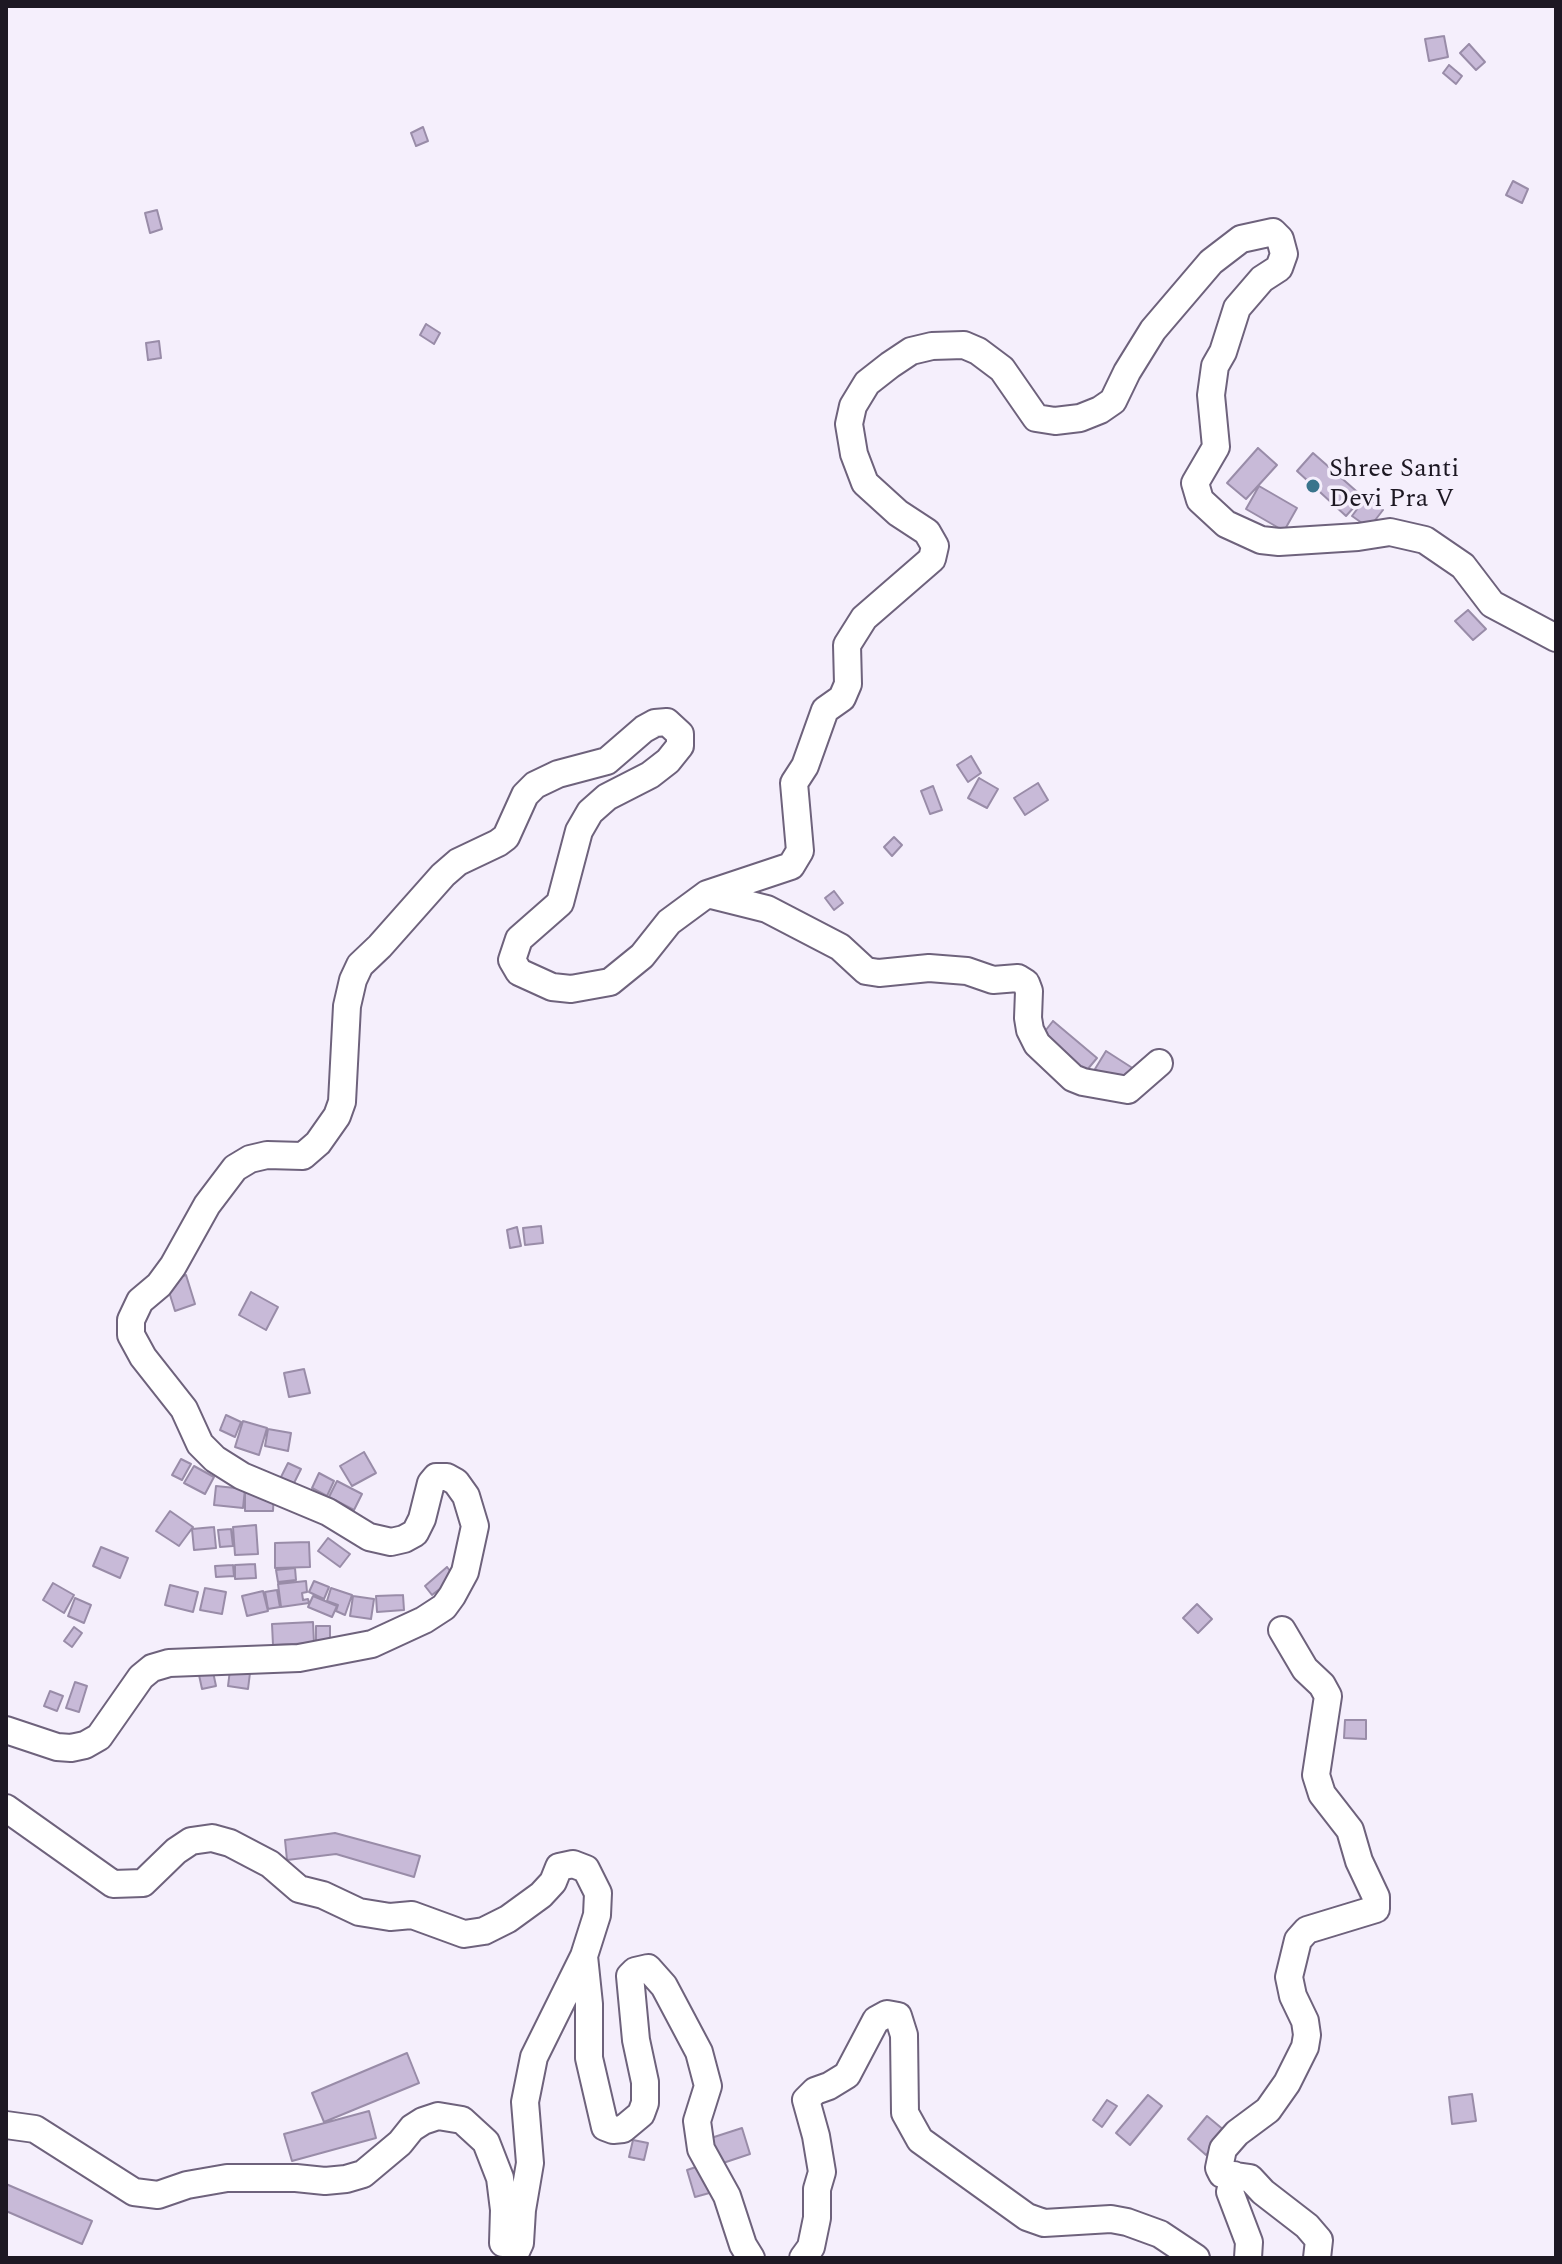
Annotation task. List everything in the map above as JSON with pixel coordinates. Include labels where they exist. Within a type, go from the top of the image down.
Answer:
[{"type":"street","points":[[6,1730],[57,1747],[85,1745],[99,1737],[141,1677],[152,1668],[169,1663],[320,1655],[372,1644],[424,1620],[444,1607],[465,1572],[475,1526],[466,1496],[456,1482],[447,1477],[436,1477],[431,1483],[422,1519],[415,1533],[391,1542],[369,1537],[328,1512],[242,1476],[215,1459],[200,1444],[184,1409],[143,1357],[131,1335],[131,1320],[140,1301],[159,1285],[173,1266],[207,1205],[235,1168],[250,1159],[267,1155],[303,1156],[318,1143],[337,1116],[342,1102],[347,1006],[360,965],[443,875],[458,862],[506,837],[525,795],[535,785],[558,774],[607,761],[655,723],[667,722],[680,734],[680,746],[668,761],[650,775],[607,797],[590,812],[579,831],[560,903],[519,939],[512,960],[519,972],[535,981],[561,988],[582,988],[610,982],[642,956],[669,922],[707,894],[791,866],[800,851],[794,783],[805,766],[825,710],[842,698],[848,684],[847,645],[864,618],[932,559],[935,546],[927,532],[898,513],[865,483],[854,454],[849,424],[859,394],[867,383],[911,351],[932,346],[964,345],[978,351],[1002,369],[1036,418],[1055,421],[1080,418],[1113,401],[1153,330],[1196,276],[1226,248],[1241,239],[1273,232],[1280,239],[1284,254],[1279,268],[1255,286],[1237,308],[1223,352],[1215,366],[1211,395],[1216,447],[1195,483],[1200,500],[1226,524],[1261,540],[1279,542],[1390,532],[1425,540],[1463,566],[1492,604],[1556,638]]},
{"type":"street","points":[[707,894],[767,909],[840,947],[866,971],[879,973],[929,968],[967,971],[993,980],[1018,978],[1026,983],[1029,991],[1028,1018],[1037,1044],[1073,1078],[1083,1082],[1128,1090],[1159,1063]]},
{"type":"street","points":[[1282,1630],[1305,1669],[1322,1685],[1328,1696],[1316,1775],[1322,1794],[1350,1830],[1359,1861],[1376,1897],[1376,1909],[1307,1930],[1298,1940],[1289,1977],[1293,1996],[1305,2021],[1305,2047],[1287,2083],[1268,2110],[1237,2133],[1223,2149],[1219,2168],[1222,2174],[1250,2178],[1307,2226],[1319,2240],[1317,2258]]},
{"type":"street","points":[[6,1808],[113,1884],[143,1883],[191,1841],[212,1838],[230,1843],[270,1864],[299,1889],[323,1895],[359,1912],[390,1917],[412,1915],[464,1934],[484,1931],[508,1919],[541,1895],[553,1882],[559,1867],[573,1864],[586,1869],[598,1893],[597,1915],[584,1956],[534,2057],[525,2102],[530,2163],[520,2243],[513,2258]]},
{"type":"street","points":[[584,1956],[589,2004],[589,2058],[605,2127],[623,2129],[641,2114],[645,2103],[645,2082],[636,2040],[630,1976],[635,1971],[648,1968],[664,1986],[699,2052],[708,2086],[697,2121],[701,2149],[727,2196],[743,2245],[751,2258]]},
{"type":"street","points":[[803,2258],[811,2247],[817,2218],[817,2189],[822,2172],[806,2100],[815,2091],[847,2075],[876,2020],[887,2014],[898,2016],[904,2035],[905,2113],[920,2140],[1027,2217],[1044,2223],[1111,2219],[1127,2222],[1160,2234],[1196,2258]]},
{"type":"street","points":[[6,2125],[35,2129],[134,2192],[158,2195],[187,2185],[227,2178],[346,2179],[363,2174],[423,2121],[438,2116],[462,2120],[486,2142],[500,2178],[504,2228],[501,2258]]},
{"type":"street","points":[[1234,2175],[1230,2192],[1249,2242],[1248,2258]]},
{"type":"building","points":[[1444,36],[1448,57],[1429,61],[1425,39]]},
{"type":"building","points":[[1469,44],[1485,62],[1476,70],[1460,53]]},
{"type":"building","points":[[1449,65],[1462,76],[1456,84],[1443,73]]},
{"type":"building","points":[[423,127],[428,141],[416,146],[411,133]]},
{"type":"building","points":[[1513,181],[1528,189],[1522,203],[1506,195]]},
{"type":"building","points":[[157,210],[162,229],[150,233],[145,213]]},
{"type":"building","points":[[426,324],[440,333],[434,344],[420,335]]},
{"type":"building","points":[[159,341],[161,358],[148,360],[146,343]]},
{"type":"building","points":[[1258,448],[1277,465],[1246,499],[1227,483]]},
{"type":"building","points":[[1313,453],[1363,497],[1346,516],[1297,471]]},
{"type":"building","points":[[1259,486],[1297,508],[1284,531],[1246,509]]},
{"type":"building","points":[[1366,497],[1383,510],[1369,528],[1352,516]]},
{"type":"building","points":[[1468,610],[1486,629],[1473,640],[1455,621]]},
{"type":"building","points":[[971,756],[981,773],[968,782],[957,765]]},
{"type":"building","points":[[979,778],[998,789],[987,808],[968,798]]},
{"type":"building","points":[[1038,783],[1048,800],[1025,815],[1014,798]]},
{"type":"building","points":[[933,786],[942,810],[930,814],[921,791]]},
{"type":"building","points":[[894,837],[902,845],[892,856],[884,847]]},
{"type":"building","points":[[834,891],[843,903],[834,910],[825,898]]},
{"type":"building","points":[[1053,1021],[1097,1058],[1082,1076],[1038,1040]]},
{"type":"building","points":[[1106,1051],[1134,1069],[1123,1087],[1095,1069]]},
{"type":"building","points":[[541,1226],[543,1243],[525,1245],[523,1228]]},
{"type":"building","points":[[517,1227],[521,1246],[510,1248],[507,1230]]},
{"type":"building","points":[[186,1275],[195,1304],[175,1311],[166,1282]]},
{"type":"building","points":[[251,1292],[278,1307],[266,1330],[239,1315]]},
{"type":"building","points":[[304,1369],[310,1393],[289,1397],[284,1373]]},
{"type":"building","points":[[226,1415],[241,1422],[235,1437],[220,1430]]},
{"type":"building","points":[[243,1421],[267,1428],[259,1455],[235,1447]]},
{"type":"building","points":[[268,1429],[291,1433],[288,1451],[265,1446]]},
{"type":"building","points":[[364,1452],[376,1473],[352,1486],[340,1466]]},
{"type":"building","points":[[181,1459],[191,1464],[182,1480],[172,1475]]},
{"type":"building","points":[[288,1463],[301,1469],[293,1485],[280,1479]]},
{"type":"building","points":[[194,1466],[214,1477],[205,1494],[184,1483]]},
{"type":"building","points":[[319,1473],[334,1481],[327,1496],[312,1488]]},
{"type":"building","points":[[337,1481],[362,1494],[354,1510],[329,1497]]},
{"type":"building","points":[[216,1486],[245,1489],[243,1508],[214,1505]]},
{"type":"building","points":[[245,1491],[274,1491],[273,1511],[245,1511]]},
{"type":"building","points":[[170,1511],[193,1527],[179,1546],[156,1531]]},
{"type":"building","points":[[256,1525],[258,1554],[235,1555],[233,1527]]},
{"type":"building","points":[[214,1527],[216,1548],[194,1550],[192,1529]]},
{"type":"building","points":[[231,1529],[233,1546],[220,1547],[218,1530]]},
{"type":"building","points":[[328,1538],[350,1554],[340,1567],[318,1551]]},
{"type":"building","points":[[309,1542],[310,1567],[275,1568],[275,1543]]},
{"type":"building","points":[[101,1547],[128,1558],[120,1578],[93,1566]]},
{"type":"building","points":[[255,1564],[256,1578],[235,1579],[235,1565]]},
{"type":"building","points":[[233,1565],[234,1576],[216,1577],[215,1566]]},
{"type":"building","points":[[447,1567],[455,1577],[432,1595],[425,1586]]},
{"type":"building","points":[[295,1568],[296,1580],[278,1582],[276,1570]]},
{"type":"building","points":[[306,1581],[307,1592],[302,1593],[303,1600],[308,1599],[309,1603],[281,1607],[278,1584]]},
{"type":"building","points":[[314,1581],[329,1587],[324,1599],[309,1592]]},
{"type":"building","points":[[53,1583],[74,1595],[64,1613],[43,1600]]},
{"type":"building","points":[[170,1585],[198,1592],[193,1612],[165,1605]]},
{"type":"building","points":[[205,1588],[226,1592],[222,1614],[200,1610]]},
{"type":"building","points":[[331,1588],[352,1595],[345,1615],[336,1611],[338,1605],[327,1601]]},
{"type":"building","points":[[277,1590],[280,1607],[268,1609],[265,1592]]},
{"type":"building","points":[[263,1591],[268,1611],[247,1616],[242,1596]]},
{"type":"building","points":[[403,1595],[404,1610],[377,1612],[376,1596]]},
{"type":"building","points":[[313,1596],[337,1606],[332,1617],[308,1607]]},
{"type":"building","points":[[353,1596],[374,1599],[371,1619],[350,1616]]},
{"type":"building","points":[[75,1598],[91,1605],[84,1623],[68,1616]]},
{"type":"building","points":[[1197,1604],[1212,1619],[1198,1633],[1183,1618]]},
{"type":"building","points":[[313,1622],[314,1643],[273,1645],[272,1624]]},
{"type":"building","points":[[316,1626],[330,1626],[330,1642],[316,1642]]},
{"type":"building","points":[[74,1627],[82,1633],[72,1647],[64,1641]]},
{"type":"building","points":[[230,1670],[250,1673],[248,1689],[228,1686]]},
{"type":"building","points":[[213,1672],[216,1686],[202,1689],[199,1675]]},
{"type":"building","points":[[75,1682],[87,1686],[79,1712],[66,1708]]},
{"type":"building","points":[[50,1691],[63,1696],[57,1711],[44,1706]]},
{"type":"building","points":[[1345,1720],[1366,1720],[1366,1739],[1344,1738]]},
{"type":"building","points":[[335,1833],[420,1856],[414,1877],[336,1854],[287,1860],[285,1840]]},
{"type":"building","points":[[407,2053],[419,2083],[324,2122],[312,2093]]},
{"type":"building","points":[[1472,2094],[1476,2121],[1452,2124],[1449,2097]]},
{"type":"building","points":[[1148,2095],[1162,2106],[1130,2145],[1116,2133]]},
{"type":"building","points":[[1107,2100],[1117,2106],[1102,2127],[1093,2120]]},
{"type":"building","points":[[369,2111],[376,2138],[292,2161],[284,2134]]},
{"type":"building","points":[[1207,2116],[1225,2131],[1206,2155],[1188,2139]]},
{"type":"building","points":[[742,2128],[750,2154],[720,2164],[711,2138]]},
{"type":"building","points":[[633,2140],[648,2143],[644,2160],[629,2157]]},
{"type":"building","points":[[705,2164],[713,2192],[695,2197],[687,2170]]},
{"type":"building","points":[[6,2184],[92,2221],[82,2244],[6,2211]]},
{"type":"place","name":"Shree Santi Devi Pra V","points":[[1313,486]]}]
